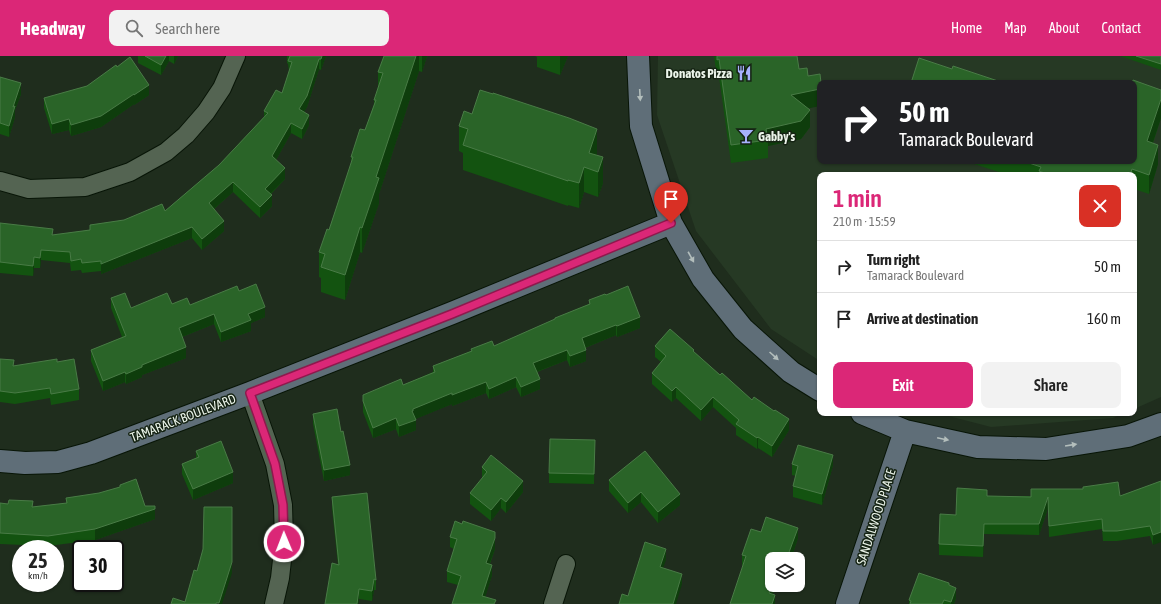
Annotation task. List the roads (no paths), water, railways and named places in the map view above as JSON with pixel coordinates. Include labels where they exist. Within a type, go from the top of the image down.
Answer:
[{"type":"street","points":[[0,181],[29,189],[85,187],[130,172],[166,152],[186,135],[206,112],[222,88],[236,56]]},
{"type":"street","points":[[638,56],[641,126],[671,223],[703,279],[743,329],[791,372],[817,388]]},
{"type":"street","name":"TAMARACK BOULEVARD","points":[[0,460],[25,463],[58,462],[91,453],[452,314],[671,223]]},
{"type":"street","points":[[250,393],[275,464],[283,505],[284,542],[280,578],[274,604]]},
{"type":"street","points":[[869,416],[905,431],[978,447],[1046,449],[1128,436],[1161,424]]},
{"type":"street","name":"SANDALWOOD PLACE","points":[[847,604],[905,431]]},
{"type":"street","points":[[553,604],[566,564]]},
{"type":"place","name":"Donatos Pizza","points":[[744,73]]},
{"type":"place","name":"Gabby's","points":[[746,136]]}]
